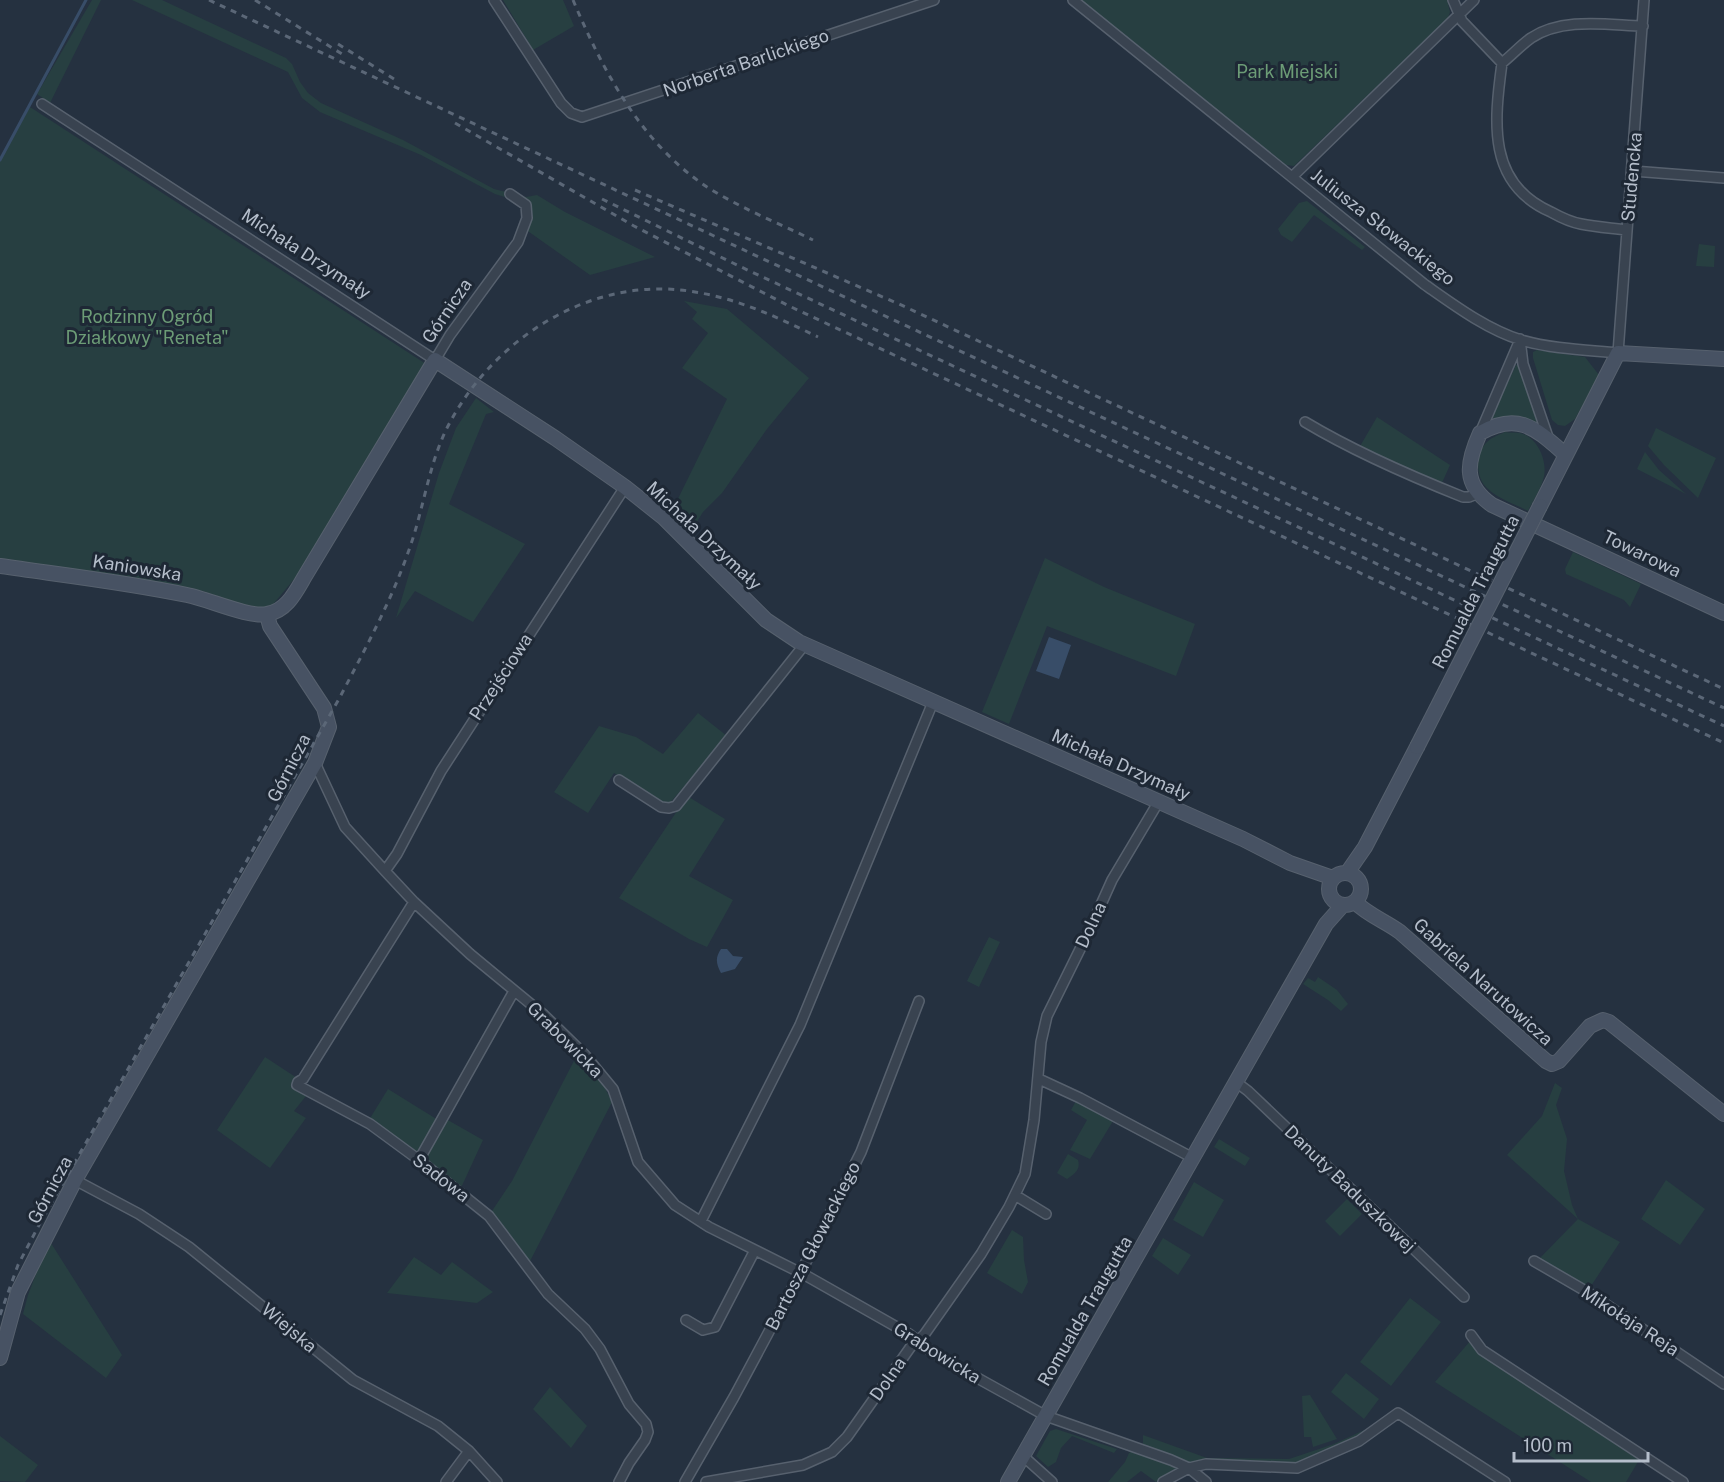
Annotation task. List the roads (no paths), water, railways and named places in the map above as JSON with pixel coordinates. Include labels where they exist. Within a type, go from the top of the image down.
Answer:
[{"type":"street","name":"Norberta Barlickiego","points":[[494,0],[561,103],[571,113],[586,116],[934,0]]},
{"type":"street","name":"Juliusza Słowackiego","points":[[1073,0],[1459,310],[1520,339],[1576,350],[1724,359]]},
{"type":"street","points":[[1453,0],[1458,15],[1502,63]]},
{"type":"street","points":[[1292,177],[1473,0]]},
{"type":"street","name":"Studencka","points":[[1618,353],[1644,0]]},
{"type":"street","points":[[1627,230],[1580,224],[1566,219],[1533,203],[1514,184],[1502,163],[1497,135],[1502,63],[1531,38],[1546,30],[1574,24],[1643,26]]},
{"type":"street","name":"Michała Drzymały","points":[[42,104],[555,438],[625,487],[664,518],[766,620],[805,644],[1243,839],[1344,890],[1365,911],[1385,921]]},
{"type":"street","points":[[1633,171],[1724,178]]},
{"type":"street","name":"Górnicza","points":[[0,1358],[18,1292],[75,1180],[315,763],[329,727],[324,708],[270,626],[267,615],[282,608],[290,601],[435,360],[476,298],[518,242],[527,218],[526,205],[510,194]]},
{"type":"street","points":[[1305,422],[1401,472],[1463,497],[1469,497],[1479,493],[1472,482],[1469,464],[1471,453],[1520,339]]},
{"type":"street","points":[[1520,339],[1523,364],[1549,440]]},
{"type":"street","name":"Romualda Traugutta","points":[[1008,1482],[1326,924],[1618,353]]},
{"type":"street","points":[[1480,433],[1505,422],[1520,423],[1534,428],[1566,454]]},
{"type":"street","name":"Przejściowa","points":[[384,871],[397,854],[441,771],[625,487]]},
{"type":"street","name":"Towarowa","points":[[1479,493],[1492,505],[1724,613]]},
{"type":"street","name":"Kaniowska","points":[[0,566],[157,589],[206,599],[249,613],[267,615]]},
{"type":"street","points":[[619,780],[662,807],[676,806],[805,644]]},
{"type":"street","points":[[700,1221],[800,1025],[933,702]]},
{"type":"street","name":"Grabowicka","points":[[315,763],[345,827],[384,871],[470,954],[577,1047],[613,1089],[638,1162],[675,1205],[700,1221],[800,1273],[918,1340],[926,1348],[1046,1416],[1189,1468]]},
{"type":"street","name":"Dolna","points":[[705,1482],[803,1465],[832,1452],[847,1437],[912,1345],[924,1335],[981,1254],[1025,1174],[1039,1079],[1041,1042],[1047,1016],[1112,880],[1159,801]]},
{"type":"street","name":"Sadowa","points":[[414,902],[297,1085],[370,1124],[489,1216],[548,1294],[585,1329],[600,1349],[629,1404],[646,1424],[648,1432],[620,1482]]},
{"type":"street","name":"Gabriela Narutowicza","points":[[1385,921],[1545,1061],[1552,1064],[1559,1061],[1590,1026],[1603,1020],[1609,1022],[1724,1114]]},
{"type":"street","points":[[419,1160],[514,991]]},
{"type":"street","name":"Bartosza Głowackiego","points":[[685,1482],[734,1397],[861,1152],[919,1001]]},
{"type":"street","points":[[1039,1079],[1080,1098],[1193,1158]]},
{"type":"street","name":"Danuty Baduszkowej","points":[[1236,1082],[1464,1298]]},
{"type":"street","name":"Wiejska","points":[[75,1180],[139,1214],[189,1247],[352,1380],[438,1426],[469,1451],[497,1482]]},
{"type":"street","points":[[1015,1195],[1046,1214]]},
{"type":"street","points":[[686,1320],[703,1330],[715,1327],[755,1250]]},
{"type":"street","name":"Mikołaja Reja","points":[[1534,1261],[1589,1293],[1724,1384]]},
{"type":"street","points":[[1471,1335],[1482,1350],[1683,1482]]},
{"type":"street","points":[[1163,1482],[1189,1468],[1206,1464],[1297,1468],[1359,1441],[1398,1413],[1505,1482]]},
{"type":"street","points":[[446,1482],[469,1451]]},
{"type":"street","points":[[1023,1456],[1052,1482]]},
{"type":"street","points":[[1189,1468],[1206,1482]]},
{"type":"water","points":[[1049,637],[1071,645],[1059,679],[1036,671]]},
{"type":"water","points":[[721,949],[727,949],[733,956],[743,957],[735,969],[721,973],[717,961]]},
{"type":"waterway","points":[[0,160],[86,0]]},
{"type":"railway","points":[[209,0],[1724,708]]},
{"type":"railway","points":[[255,0],[342,54]]},
{"type":"railway","points":[[573,0],[611,79],[626,104],[662,149],[684,169],[720,195],[813,240]]},
{"type":"railway","points":[[338,44],[394,79]]},
{"type":"railway","points":[[455,123],[634,226],[787,305],[1724,743]]},
{"type":"railway","points":[[635,190],[899,304],[1724,689]]},
{"type":"railway","points":[[602,199],[739,266],[1724,726]]},
{"type":"railway","points":[[0,1315],[18,1265],[39,1225],[359,662],[403,567],[441,440],[468,394],[492,365],[520,340],[551,319],[585,303],[620,293],[657,289],[695,292],[727,299],[774,316],[818,337]]},
{"type":"park label","name":"Park Miejski","points":[[1287,72]]},
{"type":"park label","name":"Rodzinny Ogród Działkowy \"Reneta\"","points":[[147,327]]}]
